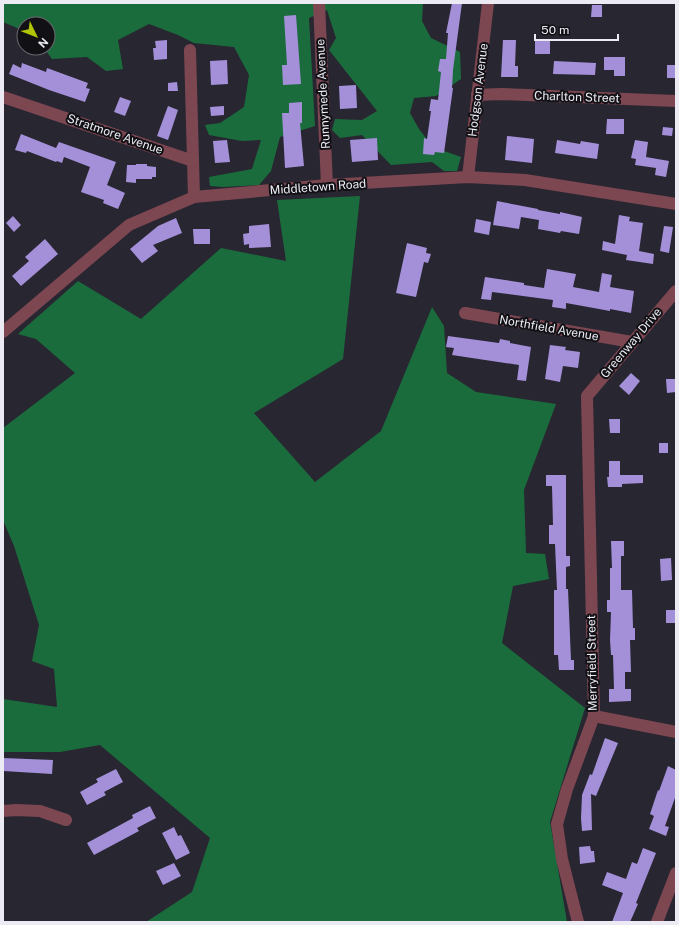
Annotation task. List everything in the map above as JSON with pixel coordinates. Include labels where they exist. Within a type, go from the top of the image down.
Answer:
[{"type":"street","name":"Runnymede Avenue","points":[[318,3],[327,185]]},
{"type":"street","name":"Hodgson Avenue","points":[[468,177],[488,3]]},
{"type":"street","points":[[190,50],[194,197]]},
{"type":"street","name":"Charlton Street","points":[[477,96],[501,94],[676,101]]},
{"type":"street","name":"Stratmore Avenue","points":[[3,97],[193,162]]},
{"type":"street","name":"Middletown Road","points":[[3,332],[129,225],[194,197],[327,185],[468,177],[525,180],[676,204]]},
{"type":"street","name":"Greenway Drive","points":[[587,396],[676,291]]},
{"type":"street","name":"Northfield Avenue","points":[[466,313],[632,342]]},
{"type":"street","name":"Merryfield Street","points":[[578,922],[562,859],[557,824],[567,789],[594,716],[587,396]]},
{"type":"street","points":[[594,716],[676,732]]},
{"type":"street","points":[[3,811],[40,811],[66,820]]},
{"type":"street","points":[[657,922],[676,873]]},
{"type":"green space","points":[[3,3],[423,3],[422,21],[431,38],[460,52],[461,79],[436,96],[414,98],[410,113],[419,129],[433,147],[461,157],[457,171],[444,171],[432,162],[391,165],[362,135],[340,138],[332,130],[335,119],[362,120],[377,111],[329,50],[336,38],[327,10],[309,18],[315,126],[280,137],[271,171],[259,185],[223,187],[210,186],[209,177],[252,169],[261,140],[242,141],[209,135],[205,125],[220,123],[244,107],[249,75],[234,47],[194,43],[149,24],[118,40],[123,69],[106,71],[87,57],[52,59],[50,56],[56,56],[56,16],[16,16],[16,28],[3,22]]},
{"type":"green space","points":[[360,196],[343,359],[254,413],[315,482],[381,431],[432,307],[444,326],[447,373],[476,392],[556,404],[524,490],[526,553],[545,554],[549,579],[513,586],[502,643],[585,708],[550,822],[567,922],[146,922],[192,892],[210,838],[100,745],[60,752],[3,752],[3,699],[57,707],[54,669],[32,661],[39,625],[14,546],[3,520],[3,428],[75,373],[36,339],[18,334],[78,281],[141,319],[221,248],[286,261],[277,200]]},
{"type":"building","points":[[452,3],[462,3],[444,153],[435,152],[434,155],[423,154],[424,138],[427,139],[431,99],[438,100],[441,72],[438,71],[440,59],[446,59],[448,33],[446,33]]},
{"type":"building","points":[[592,5],[602,5],[602,17],[591,17]]},
{"type":"building","points":[[296,15],[301,84],[283,85],[282,65],[287,65],[284,16]]},
{"type":"building","points":[[535,39],[550,39],[550,54],[535,54]]},
{"type":"building","points":[[167,40],[167,59],[154,60],[153,48],[156,48],[155,41]]},
{"type":"building","points":[[503,40],[516,40],[515,66],[518,66],[518,77],[501,77]]},
{"type":"building","points":[[604,57],[625,57],[625,76],[614,76],[614,70],[604,70]]},
{"type":"building","points":[[227,60],[228,84],[211,85],[210,61]]},
{"type":"building","points":[[554,61],[596,63],[595,75],[553,74]]},
{"type":"building","points":[[22,63],[46,72],[47,68],[88,83],[86,88],[90,89],[85,102],[9,74],[13,64],[21,68]]},
{"type":"building","points":[[667,65],[676,65],[676,78],[667,78]]},
{"type":"building","points":[[177,82],[178,91],[168,91],[168,83]]},
{"type":"building","points":[[356,85],[357,108],[340,109],[339,86]]},
{"type":"building","points":[[120,97],[131,101],[125,116],[114,112]]},
{"type":"building","points":[[302,102],[302,123],[300,123],[304,166],[285,168],[282,113],[289,113],[289,103]]},
{"type":"building","points":[[168,106],[178,110],[168,140],[157,136]]},
{"type":"building","points":[[224,106],[224,115],[211,116],[210,107]]},
{"type":"building","points":[[607,119],[624,119],[624,134],[606,134]]},
{"type":"building","points":[[663,127],[673,128],[672,136],[662,135]]},
{"type":"building","points":[[21,134],[56,148],[59,142],[116,162],[107,185],[125,193],[118,209],[103,203],[104,200],[81,192],[90,167],[64,157],[62,163],[27,151],[26,153],[15,150]]},
{"type":"building","points":[[507,136],[534,139],[532,163],[505,160]]},
{"type":"building","points":[[377,138],[378,160],[352,162],[350,140]]},
{"type":"building","points":[[227,140],[230,162],[215,163],[213,141]]},
{"type":"building","points":[[557,140],[580,144],[581,141],[599,144],[597,159],[555,153]]},
{"type":"building","points":[[635,140],[648,142],[646,157],[669,161],[666,177],[655,175],[656,168],[635,165],[636,159],[631,158]]},
{"type":"building","points":[[147,164],[147,166],[156,167],[156,177],[152,177],[152,179],[136,179],[136,183],[126,182],[127,165]]},
{"type":"building","points":[[497,201],[538,210],[560,214],[560,212],[582,217],[579,234],[561,231],[560,233],[538,229],[539,220],[521,217],[519,229],[493,225]]},
{"type":"building","points":[[619,215],[630,217],[629,221],[643,223],[639,251],[654,254],[653,264],[626,260],[627,255],[602,250],[603,241],[615,244]]},
{"type":"building","points":[[13,216],[21,225],[14,232],[6,223]]},
{"type":"building","points":[[176,218],[182,233],[153,245],[158,251],[142,263],[130,249],[158,226]]},
{"type":"building","points":[[476,219],[491,222],[489,235],[474,232]]},
{"type":"building","points":[[269,224],[271,247],[249,248],[249,244],[244,245],[243,234],[249,233],[249,226]]},
{"type":"building","points":[[664,226],[673,227],[669,253],[660,251]]},
{"type":"building","points":[[193,229],[210,229],[210,244],[194,244]]},
{"type":"building","points":[[45,239],[58,254],[21,286],[12,276],[29,261],[25,257]]},
{"type":"building","points":[[407,243],[427,248],[426,253],[431,254],[428,263],[424,262],[416,297],[396,293]]},
{"type":"building","points":[[547,269],[576,274],[573,287],[599,292],[602,273],[612,275],[610,287],[634,291],[631,313],[610,309],[610,311],[566,303],[566,309],[552,307],[553,300],[492,292],[491,300],[481,299],[485,277],[524,283],[524,285],[544,288]]},
{"type":"building","points":[[448,336],[499,343],[500,339],[510,341],[510,343],[531,347],[526,381],[517,380],[519,365],[452,355],[454,348],[446,347]]},
{"type":"building","points":[[550,345],[566,347],[565,350],[580,352],[578,368],[563,366],[560,382],[545,379]]},
{"type":"building","points":[[631,373],[640,381],[629,395],[619,386]]},
{"type":"building","points":[[666,379],[676,379],[676,392],[667,393]]},
{"type":"building","points":[[609,419],[620,419],[620,433],[610,433]]},
{"type":"building","points":[[659,443],[668,443],[668,453],[659,453]]},
{"type":"building","points":[[609,461],[620,461],[620,475],[643,475],[643,483],[622,484],[622,487],[608,487],[607,477],[609,477]]},
{"type":"building","points":[[546,475],[566,475],[566,556],[570,556],[570,566],[566,567],[566,589],[568,589],[571,660],[574,660],[574,670],[559,670],[558,655],[554,655],[554,590],[557,590],[555,544],[549,544],[549,525],[553,525],[552,486],[546,486]]},
{"type":"building","points":[[611,541],[624,541],[624,556],[621,556],[621,590],[632,590],[633,628],[635,628],[635,640],[630,640],[631,672],[625,672],[625,689],[631,689],[631,701],[609,702],[609,689],[614,689],[613,655],[611,655],[610,640],[611,612],[607,612],[607,600],[610,600],[610,568],[612,568]]},
{"type":"building","points":[[671,558],[672,580],[661,581],[660,559]]},
{"type":"building","points":[[666,610],[676,610],[676,623],[666,623]]},
{"type":"building","points":[[605,738],[618,743],[596,796],[591,794],[592,830],[582,831],[582,795],[590,774],[592,775]]},
{"type":"building","points":[[3,758],[53,760],[52,774],[3,771]]},
{"type":"building","points":[[668,766],[676,770],[676,795],[665,826],[669,827],[666,836],[649,829],[654,816],[650,814]]},
{"type":"building","points":[[116,769],[123,782],[104,792],[106,795],[87,805],[80,792],[98,782],[96,779]]},
{"type":"building","points":[[150,806],[156,818],[137,828],[139,831],[94,855],[87,843],[133,818],[132,815]]},
{"type":"building","points":[[174,827],[178,836],[181,835],[190,853],[176,860],[162,833]]},
{"type":"building","points":[[590,846],[591,851],[594,851],[595,862],[580,864],[579,847]]},
{"type":"building","points":[[643,848],[656,853],[636,903],[638,904],[630,922],[612,922],[623,893],[602,885],[607,872],[626,879],[632,862],[637,864]]},
{"type":"building","points":[[174,863],[181,876],[163,885],[156,871]]}]
